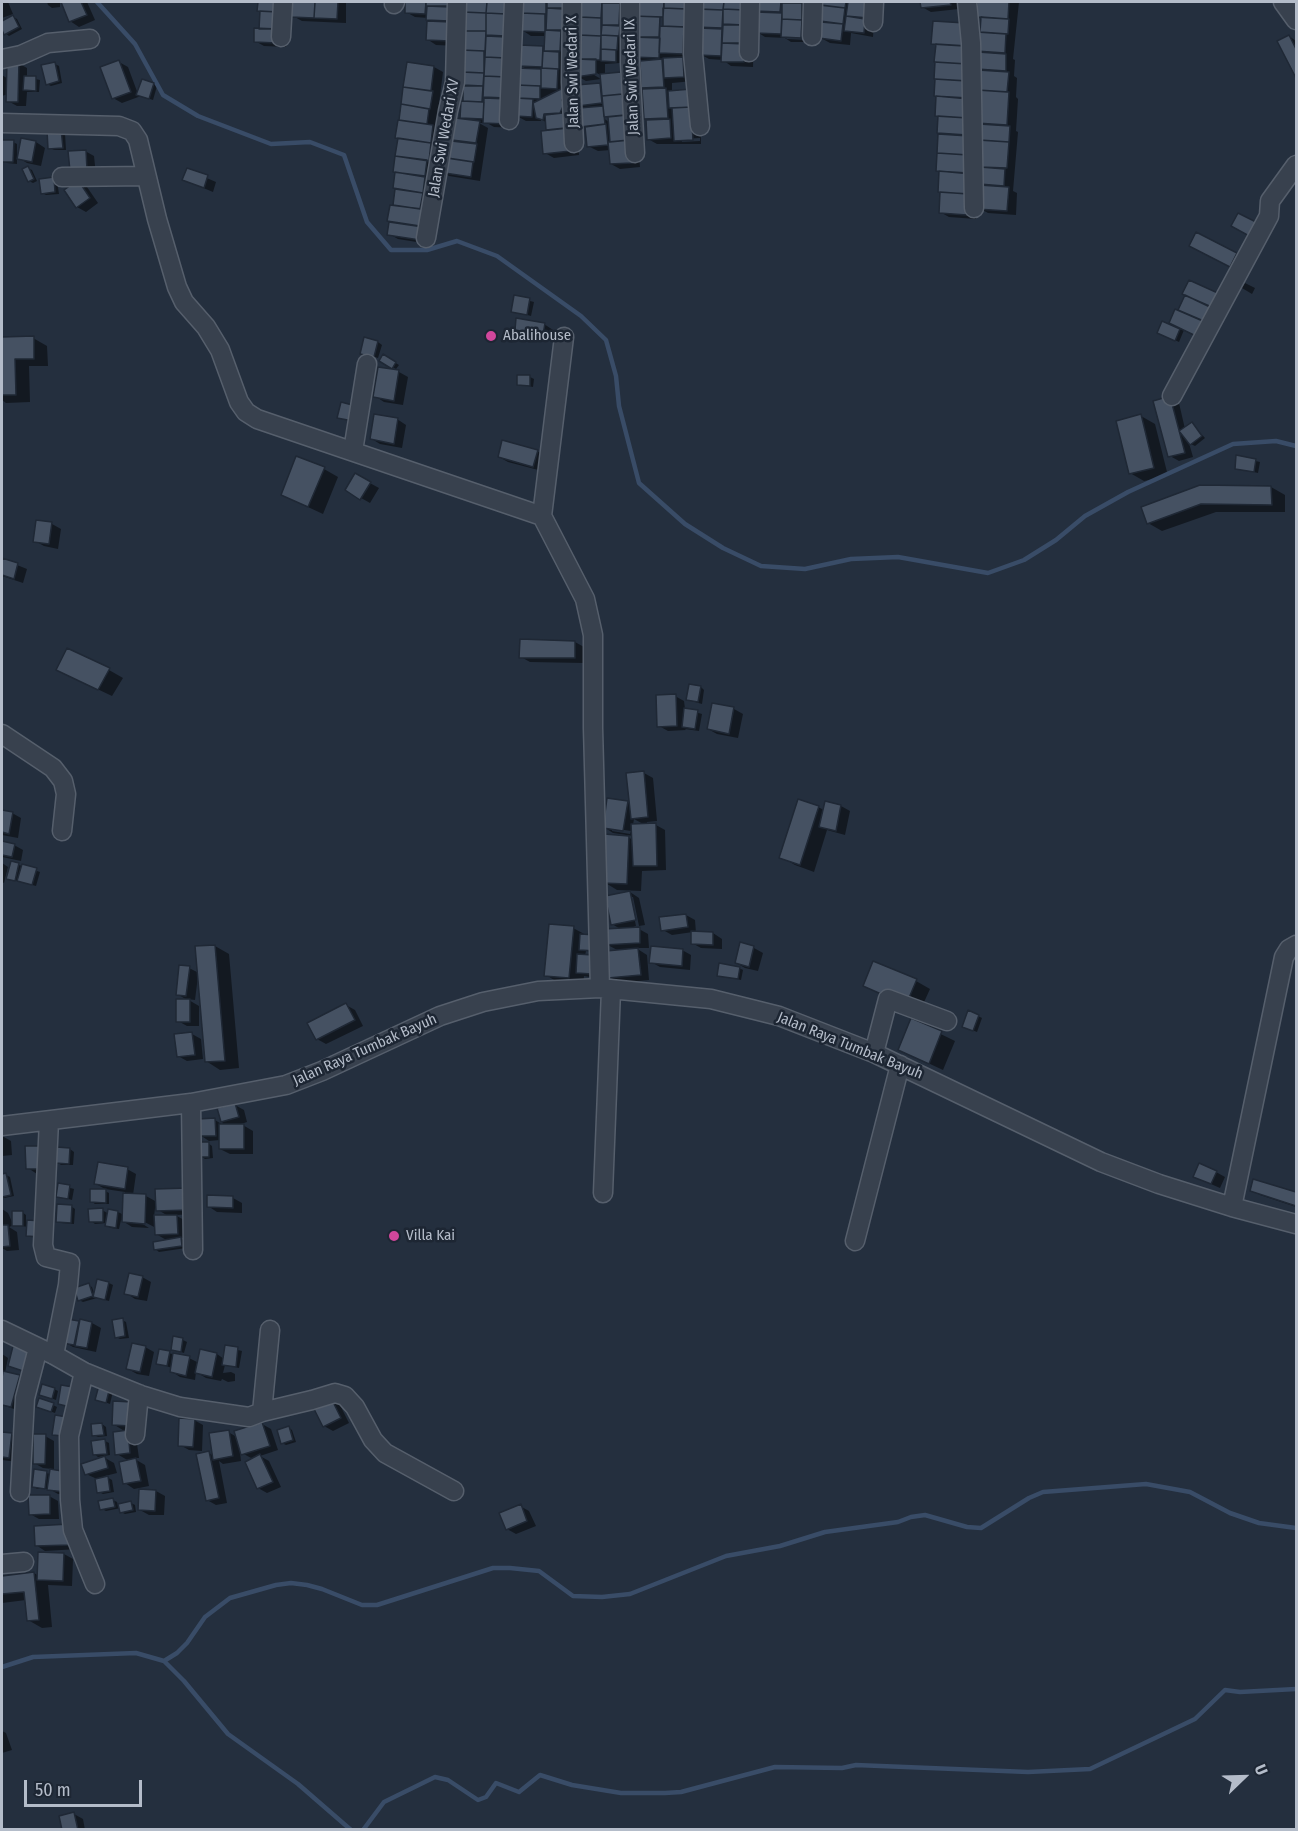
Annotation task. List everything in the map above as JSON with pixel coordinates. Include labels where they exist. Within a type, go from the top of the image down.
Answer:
[{"type":"street","points":[[281,37],[283,2]]},
{"type":"street","name":"Jalan Swi Wedari XV","points":[[426,238],[455,82],[457,2]]},
{"type":"street","points":[[509,120],[514,2]]},
{"type":"street","name":"Jalan Swi Wedari X","points":[[572,2],[571,82],[574,143]]},
{"type":"street","name":"Jalan Swi Wedari IX","points":[[630,2],[630,62],[635,153]]},
{"type":"street","points":[[694,2],[693,54],[700,126]]},
{"type":"street","points":[[749,52],[750,2]]},
{"type":"street","points":[[812,36],[813,2]]},
{"type":"street","points":[[873,22],[874,2]]},
{"type":"street","points":[[967,2],[971,43],[974,208]]},
{"type":"street","points":[[1283,2],[1296,20]]},
{"type":"street","points":[[2,59],[21,55],[48,43],[90,39]]},
{"type":"street","points":[[2,123],[120,126],[132,131],[138,140],[177,287],[184,302],[206,327],[220,350],[239,402],[246,412],[257,419],[542,516]]},
{"type":"street","points":[[1172,396],[1269,216],[1270,201],[1296,165]]},
{"type":"street","points":[[62,177],[146,176]]},
{"type":"street","points":[[564,337],[542,516],[585,599],[593,635],[592,729],[605,989],[603,1193]]},
{"type":"street","points":[[352,451],[367,364]]},
{"type":"street","points":[[2,734],[54,768],[63,781],[66,794],[62,831]]},
{"type":"street","points":[[1232,1207],[1284,957],[1289,949],[1296,945]]},
{"type":"street","name":"Jalan Raya Tumbak Bayuh","points":[[2,1126],[190,1103],[286,1085],[322,1071],[440,1016],[483,1002],[538,991],[605,989],[711,999],[778,1016],[874,1053],[1101,1162],[1159,1184],[1296,1224]]},
{"type":"street","points":[[874,1053],[888,999],[947,1021]]},
{"type":"street","points":[[855,1241],[900,1065]]},
{"type":"street","points":[[190,1103],[193,1250]]},
{"type":"street","points":[[20,1492],[25,1398],[46,1351],[68,1285],[70,1263],[46,1257],[43,1245],[49,1121]]},
{"type":"street","points":[[2,1330],[84,1372],[139,1394],[180,1407],[249,1417],[335,1393],[345,1396],[355,1407],[373,1440],[385,1453],[454,1491]]},
{"type":"street","points":[[262,1412],[270,1330]]},
{"type":"street","points":[[84,1372],[69,1436],[70,1500],[73,1530],[95,1584]]},
{"type":"street","points":[[135,1435],[139,1394]]},
{"type":"street","points":[[2,1564],[24,1562]]},
{"type":"building","points":[[61,2],[81,2],[87,15],[69,22]]},
{"type":"building","points":[[258,2],[279,2],[278,12],[257,11]]},
{"type":"building","points":[[292,2],[315,2],[314,18],[291,17]]},
{"type":"building","points":[[315,2],[338,2],[337,19],[314,18]]},
{"type":"building","points":[[405,2],[426,2],[425,14],[405,13]]},
{"type":"building","points":[[426,2],[451,2],[451,6],[426,6]]},
{"type":"building","points":[[463,2],[487,2],[486,13],[463,12]]},
{"type":"building","points":[[487,2],[506,2],[506,14],[486,13]]},
{"type":"building","points":[[522,2],[546,2],[546,14],[521,13]]},
{"type":"building","points":[[547,2],[564,2],[564,8],[547,8]]},
{"type":"building","points":[[579,2],[602,2],[601,18],[579,17]]},
{"type":"building","points":[[633,2],[664,2],[663,17],[633,16]]},
{"type":"building","points":[[664,2],[687,2],[687,9],[664,8]]},
{"type":"building","points":[[700,2],[724,2],[723,10],[700,9]]},
{"type":"building","points":[[724,2],[745,2],[745,10],[723,9]]},
{"type":"building","points":[[755,2],[781,2],[780,12],[755,11]]},
{"type":"building","points":[[820,2],[846,2],[845,8],[819,5]]},
{"type":"building","points":[[848,2],[870,2],[868,18],[846,16]]},
{"type":"building","points":[[920,2],[950,2],[951,5],[921,8]]},
{"type":"building","points":[[977,2],[1009,2],[1008,19],[976,17]]},
{"type":"building","points":[[602,3],[620,3],[619,25],[602,25]]},
{"type":"building","points":[[782,3],[802,3],[802,20],[782,19]]},
{"type":"building","points":[[821,5],[845,8],[843,24],[820,21]]},
{"type":"building","points":[[427,6],[450,7],[449,21],[426,20]]},
{"type":"building","points":[[547,8],[563,9],[563,30],[546,30]]},
{"type":"building","points":[[663,8],[686,9],[686,27],[663,26]]},
{"type":"building","points":[[696,9],[723,10],[722,28],[695,27]]},
{"type":"building","points":[[723,9],[744,10],[744,25],[723,24]]},
{"type":"building","points":[[260,11],[278,12],[278,29],[259,29]]},
{"type":"building","points":[[462,12],[486,13],[486,31],[462,31]]},
{"type":"building","points":[[756,12],[782,13],[781,34],[755,33]]},
{"type":"building","points":[[486,13],[506,14],[505,36],[486,35]]},
{"type":"building","points":[[521,13],[545,14],[545,32],[521,31]]},
{"type":"building","points":[[13,15],[19,27],[4,35],[2,21]]},
{"type":"building","points":[[634,16],[660,17],[659,37],[634,37]]},
{"type":"building","points":[[846,16],[865,19],[864,33],[844,31]]},
{"type":"building","points":[[581,17],[601,18],[601,36],[580,35]]},
{"type":"building","points":[[981,17],[1009,19],[1008,34],[980,32]]},
{"type":"building","points":[[782,19],[802,20],[801,38],[781,37]]},
{"type":"building","points":[[427,21],[451,22],[450,41],[426,40]]},
{"type":"building","points":[[933,21],[965,23],[964,46],[931,44]]},
{"type":"building","points":[[821,22],[843,24],[841,41],[819,38]]},
{"type":"building","points":[[602,25],[620,26],[619,36],[601,35]]},
{"type":"building","points":[[723,25],[745,25],[744,43],[722,43]]},
{"type":"building","points":[[660,26],[684,27],[683,54],[659,53]]},
{"type":"building","points":[[254,28],[278,29],[277,43],[254,42]]},
{"type":"building","points":[[699,28],[722,29],[721,56],[698,55]]},
{"type":"building","points":[[545,30],[561,31],[560,51],[544,51]]},
{"type":"building","points":[[460,31],[486,31],[485,51],[460,50]]},
{"type":"building","points":[[977,32],[1006,34],[1005,53],[976,51]]},
{"type":"building","points":[[578,35],[601,36],[600,60],[577,59]]},
{"type":"building","points":[[601,35],[618,36],[617,50],[601,49]]},
{"type":"building","points":[[1289,35],[1296,49],[1296,78],[1277,41]]},
{"type":"building","points":[[486,36],[506,37],[505,58],[485,57]]},
{"type":"building","points":[[633,37],[660,38],[659,58],[632,57]]},
{"type":"building","points":[[722,43],[745,44],[744,62],[721,62]]},
{"type":"building","points":[[936,44],[968,46],[967,64],[934,62]]},
{"type":"building","points":[[519,45],[543,46],[542,67],[518,66]]},
{"type":"building","points":[[601,49],[616,50],[616,62],[601,61]]},
{"type":"building","points":[[462,50],[484,51],[484,73],[461,72]]},
{"type":"building","points":[[543,51],[559,52],[559,69],[542,68]]},
{"type":"building","points":[[978,52],[1006,54],[1006,71],[977,69]]},
{"type":"building","points":[[485,57],[506,58],[506,77],[484,76]]},
{"type":"building","points":[[683,57],[684,77],[664,78],[663,58]]},
{"type":"building","points":[[576,59],[596,59],[596,74],[576,77]]},
{"type":"building","points":[[662,59],[664,87],[641,88],[640,61]]},
{"type":"building","points":[[119,60],[131,92],[112,99],[100,67]]},
{"type":"building","points":[[7,61],[19,61],[18,102],[6,102]]},
{"type":"building","points":[[55,62],[59,81],[46,85],[41,65]]},
{"type":"building","points":[[407,62],[434,66],[431,91],[403,87]]},
{"type":"building","points":[[935,62],[968,64],[967,81],[934,79]]},
{"type":"building","points":[[517,68],[541,69],[541,86],[516,85]]},
{"type":"building","points":[[541,68],[558,69],[557,89],[541,88]]},
{"type":"building","points":[[978,70],[1009,72],[1007,92],[977,90]]},
{"type":"building","points":[[464,72],[484,73],[483,86],[463,85]]},
{"type":"building","points":[[621,72],[623,94],[602,96],[600,74]]},
{"type":"building","points":[[24,76],[36,76],[36,91],[23,90]]},
{"type":"building","points":[[484,76],[507,77],[506,98],[483,97]]},
{"type":"building","points":[[142,79],[154,83],[149,99],[136,95]]},
{"type":"building","points":[[935,79],[969,81],[968,98],[934,96]]},
{"type":"building","points":[[600,83],[602,103],[578,106],[576,85]]},
{"type":"building","points":[[517,85],[540,86],[540,99],[517,98]]},
{"type":"building","points":[[463,86],[483,86],[482,102],[463,101]]},
{"type":"building","points":[[403,87],[433,91],[430,109],[401,104]]},
{"type":"building","points":[[666,88],[668,118],[644,119],[642,89]]},
{"type":"building","points":[[561,89],[565,96],[560,113],[544,114],[543,120],[536,118],[533,103]]},
{"type":"building","points":[[691,89],[692,107],[669,108],[668,91]]},
{"type":"building","points":[[978,90],[1009,92],[1007,125],[976,123]]},
{"type":"building","points":[[622,94],[625,115],[604,117],[602,96]]},
{"type":"building","points":[[936,96],[969,99],[968,118],[935,116]]},
{"type":"building","points":[[484,98],[508,99],[507,124],[483,123]]},
{"type":"building","points":[[516,98],[533,99],[532,117],[515,116]]},
{"type":"building","points":[[461,101],[484,102],[483,119],[460,118]]},
{"type":"building","points":[[401,104],[429,109],[427,124],[399,120]]},
{"type":"building","points":[[603,106],[605,124],[580,127],[579,108]]},
{"type":"building","points":[[691,107],[693,140],[674,141],[672,108]]},
{"type":"building","points":[[563,113],[565,128],[546,130],[545,115]]},
{"type":"building","points":[[627,115],[630,140],[610,142],[608,117]]},
{"type":"building","points":[[938,116],[968,118],[967,135],[937,133]]},
{"type":"building","points":[[447,117],[480,121],[476,143],[444,139]]},
{"type":"building","points":[[670,119],[671,138],[647,140],[646,120]]},
{"type":"building","points":[[398,120],[433,125],[431,143],[395,138]]},
{"type":"building","points":[[606,124],[608,145],[587,147],[585,127]]},
{"type":"building","points":[[979,124],[1010,126],[1009,142],[978,140]]},
{"type":"building","points":[[568,128],[571,151],[543,154],[541,131]]},
{"type":"building","points":[[61,129],[63,148],[48,149],[47,130]]},
{"type":"building","points":[[938,134],[969,136],[968,155],[937,153]]},
{"type":"building","points":[[21,138],[36,141],[32,162],[17,159]]},
{"type":"building","points":[[398,138],[431,143],[429,161],[395,156]]},
{"type":"building","points":[[2,140],[14,140],[13,162],[2,162]]},
{"type":"building","points":[[443,140],[477,144],[474,162],[441,157]]},
{"type":"building","points":[[629,140],[632,163],[610,164],[608,142]]},
{"type":"building","points":[[980,140],[1009,142],[1007,168],[979,167]]},
{"type":"building","points":[[86,150],[87,170],[70,171],[68,151]]},
{"type":"building","points":[[937,153],[969,155],[968,173],[936,171]]},
{"type":"building","points":[[395,156],[427,160],[425,176],[393,172]]},
{"type":"building","points":[[440,157],[473,162],[471,177],[438,172]]},
{"type":"building","points":[[28,166],[34,179],[28,182],[22,169]]},
{"type":"building","points":[[980,167],[1005,169],[1004,186],[979,184]]},
{"type":"building","points":[[187,168],[208,175],[204,188],[182,180]]},
{"type":"building","points":[[939,171],[971,174],[970,194],[938,192]]},
{"type":"building","points":[[395,172],[425,177],[423,193],[393,188]]},
{"type":"building","points":[[54,177],[55,192],[41,194],[39,179]]},
{"type":"building","points":[[78,180],[90,198],[76,208],[64,190]]},
{"type":"building","points":[[979,185],[1009,187],[1007,211],[977,209]]},
{"type":"building","points":[[395,189],[423,193],[420,209],[393,205]]},
{"type":"building","points":[[940,192],[968,194],[967,215],[939,213]]},
{"type":"building","points":[[390,205],[422,209],[420,226],[387,221]]},
{"type":"building","points":[[1238,213],[1258,223],[1251,237],[1231,226]]},
{"type":"building","points":[[389,222],[423,227],[420,240],[387,235]]},
{"type":"building","points":[[1196,232],[1237,253],[1230,267],[1189,246]]},
{"type":"building","points":[[1189,280],[1220,294],[1214,308],[1182,294]]},
{"type":"building","points":[[514,295],[530,298],[527,315],[511,312]]},
{"type":"building","points":[[1185,295],[1212,308],[1206,322],[1178,310]]},
{"type":"building","points":[[1175,309],[1205,322],[1198,337],[1169,323]]},
{"type":"building","points":[[516,318],[545,323],[543,335],[515,330]]},
{"type":"building","points":[[1162,321],[1180,329],[1175,341],[1157,333]]},
{"type":"building","points":[[34,336],[34,359],[15,359],[16,395],[2,395],[2,337]]},
{"type":"building","points":[[364,337],[378,341],[374,357],[360,354]]},
{"type":"building","points":[[383,354],[396,362],[392,369],[379,361]]},
{"type":"building","points":[[378,367],[399,370],[394,401],[373,397]]},
{"type":"building","points":[[517,375],[530,375],[530,386],[517,385]]},
{"type":"building","points":[[1170,396],[1185,453],[1168,457],[1153,401]]},
{"type":"building","points":[[341,402],[356,406],[353,421],[337,418]]},
{"type":"building","points":[[374,414],[398,418],[394,444],[370,439]]},
{"type":"building","points":[[1141,414],[1154,468],[1129,474],[1116,421]]},
{"type":"building","points":[[1192,422],[1202,436],[1190,445],[1179,431]]},
{"type":"building","points":[[502,440],[538,450],[533,467],[498,457]]},
{"type":"building","points":[[1236,455],[1256,459],[1254,472],[1235,469]]},
{"type":"building","points":[[296,456],[325,467],[308,507],[281,495]]},
{"type":"building","points":[[355,473],[371,482],[360,500],[345,490]]},
{"type":"building","points":[[1200,485],[1271,486],[1272,505],[1201,504],[1147,524],[1141,507]]},
{"type":"building","points":[[36,520],[52,522],[49,544],[33,542]]},
{"type":"building","points":[[2,558],[18,563],[14,579],[2,575]]},
{"type":"building","points":[[520,639],[575,641],[575,658],[519,658]]},
{"type":"building","points":[[67,648],[110,668],[98,690],[56,670]]},
{"type":"building","points":[[689,684],[701,686],[698,702],[686,700]]},
{"type":"building","points":[[676,694],[677,726],[657,727],[656,695]]},
{"type":"building","points":[[712,703],[734,707],[729,734],[707,729]]},
{"type":"building","points":[[684,708],[698,710],[695,729],[682,727]]},
{"type":"building","points":[[644,771],[648,817],[631,819],[626,773]]},
{"type":"building","points":[[607,798],[628,801],[623,831],[603,828]]},
{"type":"building","points":[[798,799],[819,806],[800,865],[779,858]]},
{"type":"building","points":[[825,801],[841,805],[836,831],[819,827]]},
{"type":"building","points":[[2,810],[13,812],[9,834],[2,832]]},
{"type":"building","points":[[656,823],[657,866],[633,866],[631,824]]},
{"type":"building","points":[[604,834],[629,836],[627,884],[602,883]]},
{"type":"building","points":[[2,841],[15,844],[12,857],[2,855]]},
{"type":"building","points":[[11,861],[19,863],[15,881],[6,879]]},
{"type":"building","points":[[22,864],[37,868],[32,885],[17,881]]},
{"type":"building","points":[[630,891],[636,920],[611,925],[605,896]]},
{"type":"building","points":[[686,914],[688,927],[661,931],[659,917]]},
{"type":"building","points":[[549,924],[574,926],[569,978],[544,976]]},
{"type":"building","points":[[640,927],[640,943],[604,945],[604,929]]},
{"type":"building","points":[[691,931],[713,932],[713,945],[691,944]]},
{"type":"building","points":[[580,934],[597,935],[596,951],[579,950]]},
{"type":"building","points":[[740,942],[754,946],[749,967],[735,963]]},
{"type":"building","points":[[215,945],[225,1061],[205,1062],[195,946]]},
{"type":"building","points":[[651,946],[683,949],[682,966],[649,963]]},
{"type":"building","points":[[638,948],[641,975],[608,978],[606,951]]},
{"type":"building","points":[[577,954],[593,955],[592,974],[576,973]]},
{"type":"building","points":[[873,961],[917,979],[906,1005],[863,986]]},
{"type":"building","points":[[719,963],[740,967],[738,979],[717,976]]},
{"type":"building","points":[[179,965],[190,966],[186,996],[176,995]]},
{"type":"building","points":[[176,999],[190,999],[190,1022],[176,1022]]},
{"type":"building","points":[[346,1003],[355,1020],[316,1040],[307,1023]]},
{"type":"building","points":[[968,1010],[979,1015],[973,1031],[962,1027]]},
{"type":"building","points":[[911,1018],[942,1031],[929,1064],[898,1050]]},
{"type":"building","points":[[192,1032],[195,1055],[177,1057],[174,1034]]},
{"type":"building","points":[[235,1103],[239,1117],[221,1122],[217,1108]]},
{"type":"building","points":[[215,1118],[216,1136],[198,1136],[198,1119]]},
{"type":"building","points":[[219,1124],[244,1124],[244,1149],[219,1149]]},
{"type":"building","points":[[199,1142],[209,1142],[209,1157],[199,1157]]},
{"type":"building","points":[[25,1146],[42,1146],[43,1169],[26,1169]]},
{"type":"building","points":[[56,1147],[70,1148],[69,1164],[55,1163]]},
{"type":"building","points":[[98,1162],[128,1167],[125,1189],[94,1184]]},
{"type":"building","points":[[1199,1163],[1217,1171],[1211,1184],[1193,1177]]},
{"type":"building","points":[[6,1173],[11,1195],[2,1197],[2,1174]]},
{"type":"building","points":[[1253,1179],[1296,1192],[1296,1206],[1250,1191]]},
{"type":"building","points":[[58,1183],[70,1185],[68,1199],[56,1197]]},
{"type":"building","points":[[188,1188],[189,1210],[156,1211],[155,1189]]},
{"type":"building","points":[[90,1189],[106,1189],[106,1203],[90,1202]]},
{"type":"building","points":[[123,1193],[146,1194],[145,1224],[122,1222]]},
{"type":"building","points":[[207,1195],[233,1196],[233,1208],[207,1207]]},
{"type":"building","points":[[57,1204],[72,1205],[71,1223],[56,1222]]},
{"type":"building","points":[[103,1208],[103,1222],[89,1222],[88,1209]]},
{"type":"building","points":[[108,1209],[118,1211],[116,1228],[105,1226]]},
{"type":"building","points":[[12,1211],[23,1211],[23,1226],[12,1226]]},
{"type":"building","points":[[154,1215],[177,1215],[178,1234],[155,1235]]},
{"type":"building","points":[[27,1220],[42,1221],[41,1237],[26,1236]]},
{"type":"building","points":[[2,1225],[8,1225],[10,1246],[2,1247]]},
{"type":"building","points":[[181,1237],[182,1246],[154,1250],[153,1242]]},
{"type":"building","points":[[129,1273],[143,1276],[138,1297],[124,1294]]},
{"type":"building","points":[[97,1279],[109,1282],[105,1300],[93,1297]]},
{"type":"building","points":[[89,1283],[93,1296],[78,1301],[74,1288]]},
{"type":"building","points":[[123,1318],[125,1336],[115,1338],[112,1320]]},
{"type":"building","points":[[67,1319],[79,1321],[74,1345],[62,1343]]},
{"type":"building","points":[[80,1319],[92,1322],[87,1348],[75,1346]]},
{"type":"building","points":[[173,1336],[183,1338],[181,1352],[171,1350]]},
{"type":"building","points":[[132,1343],[146,1346],[140,1372],[126,1369]]},
{"type":"building","points":[[225,1345],[238,1347],[236,1367],[222,1365]]},
{"type":"building","points":[[13,1346],[29,1351],[23,1371],[8,1366]]},
{"type":"building","points":[[159,1349],[170,1351],[167,1366],[156,1364]]},
{"type":"building","points":[[200,1349],[217,1353],[212,1377],[195,1373]]},
{"type":"building","points":[[173,1353],[190,1356],[186,1376],[170,1372]]},
{"type":"building","points":[[3,1371],[20,1375],[11,1407],[2,1405]]},
{"type":"building","points":[[42,1384],[55,1388],[52,1399],[39,1395]]},
{"type":"building","points":[[61,1385],[73,1387],[70,1407],[58,1404]]},
{"type":"building","points":[[99,1385],[110,1387],[106,1403],[95,1400]]},
{"type":"building","points":[[39,1398],[54,1403],[51,1412],[36,1407]]},
{"type":"building","points":[[331,1398],[341,1418],[323,1427],[313,1407]]},
{"type":"building","points":[[113,1401],[132,1402],[131,1426],[112,1425]]},
{"type":"building","points":[[55,1415],[67,1417],[64,1436],[52,1435]]},
{"type":"building","points":[[179,1418],[195,1419],[193,1447],[178,1446]]},
{"type":"building","points":[[262,1422],[270,1446],[241,1455],[234,1431]]},
{"type":"building","points":[[102,1423],[104,1435],[92,1436],[91,1424]]},
{"type":"building","points":[[289,1426],[293,1440],[281,1444],[277,1430]]},
{"type":"building","points":[[128,1430],[130,1453],[115,1455],[113,1432]]},
{"type":"building","points":[[229,1430],[233,1456],[213,1460],[209,1433]]},
{"type":"building","points":[[2,1432],[12,1433],[9,1458],[2,1457]]},
{"type":"building","points":[[33,1434],[46,1434],[45,1464],[33,1464]]},
{"type":"building","points":[[105,1439],[107,1454],[93,1455],[91,1441]]},
{"type":"building","points":[[209,1451],[219,1498],[206,1501],[196,1454]]},
{"type":"building","points":[[260,1454],[273,1482],[257,1489],[245,1462]]},
{"type":"building","points":[[105,1456],[108,1468],[85,1475],[81,1464]]},
{"type":"building","points":[[136,1458],[141,1481],[123,1484],[119,1462]]},
{"type":"building","points":[[34,1469],[47,1471],[45,1489],[32,1487]]},
{"type":"building","points":[[50,1469],[68,1472],[65,1492],[47,1490]]},
{"type":"building","points":[[108,1476],[110,1491],[97,1493],[95,1479]]},
{"type":"building","points":[[139,1489],[156,1490],[155,1511],[138,1510]]},
{"type":"building","points":[[28,1495],[50,1495],[50,1514],[29,1515]]},
{"type":"building","points":[[113,1498],[115,1507],[100,1510],[98,1501]]},
{"type":"building","points":[[131,1501],[133,1510],[120,1513],[118,1504]]},
{"type":"building","points":[[521,1504],[527,1521],[506,1530],[499,1513]]},
{"type":"building","points":[[69,1524],[70,1545],[35,1546],[34,1526]]},
{"type":"building","points":[[38,1552],[64,1553],[63,1581],[37,1580]]},
{"type":"building","points":[[34,1572],[39,1620],[27,1621],[24,1592],[2,1594],[2,1576]]},
{"type":"building","points":[[74,1812],[78,1830],[62,1830],[59,1816]]},
{"type":"waterway","points":[[97,2],[135,44],[163,95],[198,116],[271,144],[310,142],[344,155],[367,222],[391,250],[427,250],[457,241],[497,256],[581,316],[606,340],[616,376],[619,406],[639,483],[685,524],[723,548],[761,566],[805,569],[851,559],[898,557],[988,573],[1024,560],[1056,540],[1085,516],[1128,492],[1233,444],[1276,441],[1296,446]]},
{"type":"waterway","points":[[164,1661],[187,1643],[205,1617],[230,1598],[276,1585],[291,1583],[307,1585],[362,1605],[377,1605],[493,1568],[510,1568],[539,1571],[573,1596],[602,1597],[630,1594],[726,1556],[780,1546],[825,1532],[898,1522],[925,1515],[967,1527],[981,1528],[1029,1498],[1043,1492],[1146,1484],[1190,1492],[1230,1513],[1259,1523],[1296,1528]]},
{"type":"waterway","points":[[2,1667],[33,1657],[136,1653],[164,1661],[184,1681],[228,1734],[298,1784],[351,1830]]},
{"type":"waterway","points":[[363,1830],[384,1802],[435,1777],[448,1780],[478,1800],[486,1797],[496,1783],[519,1792],[540,1775],[572,1785],[621,1793],[665,1793],[681,1792],[775,1767],[842,1768],[856,1765],[1028,1772],[1090,1769],[1195,1719],[1225,1690],[1240,1692],[1296,1689]]},
{"type":"place","name":"Abalihouse","points":[[491,336]]},
{"type":"place","name":"Villa Kai","points":[[394,1236]]}]
